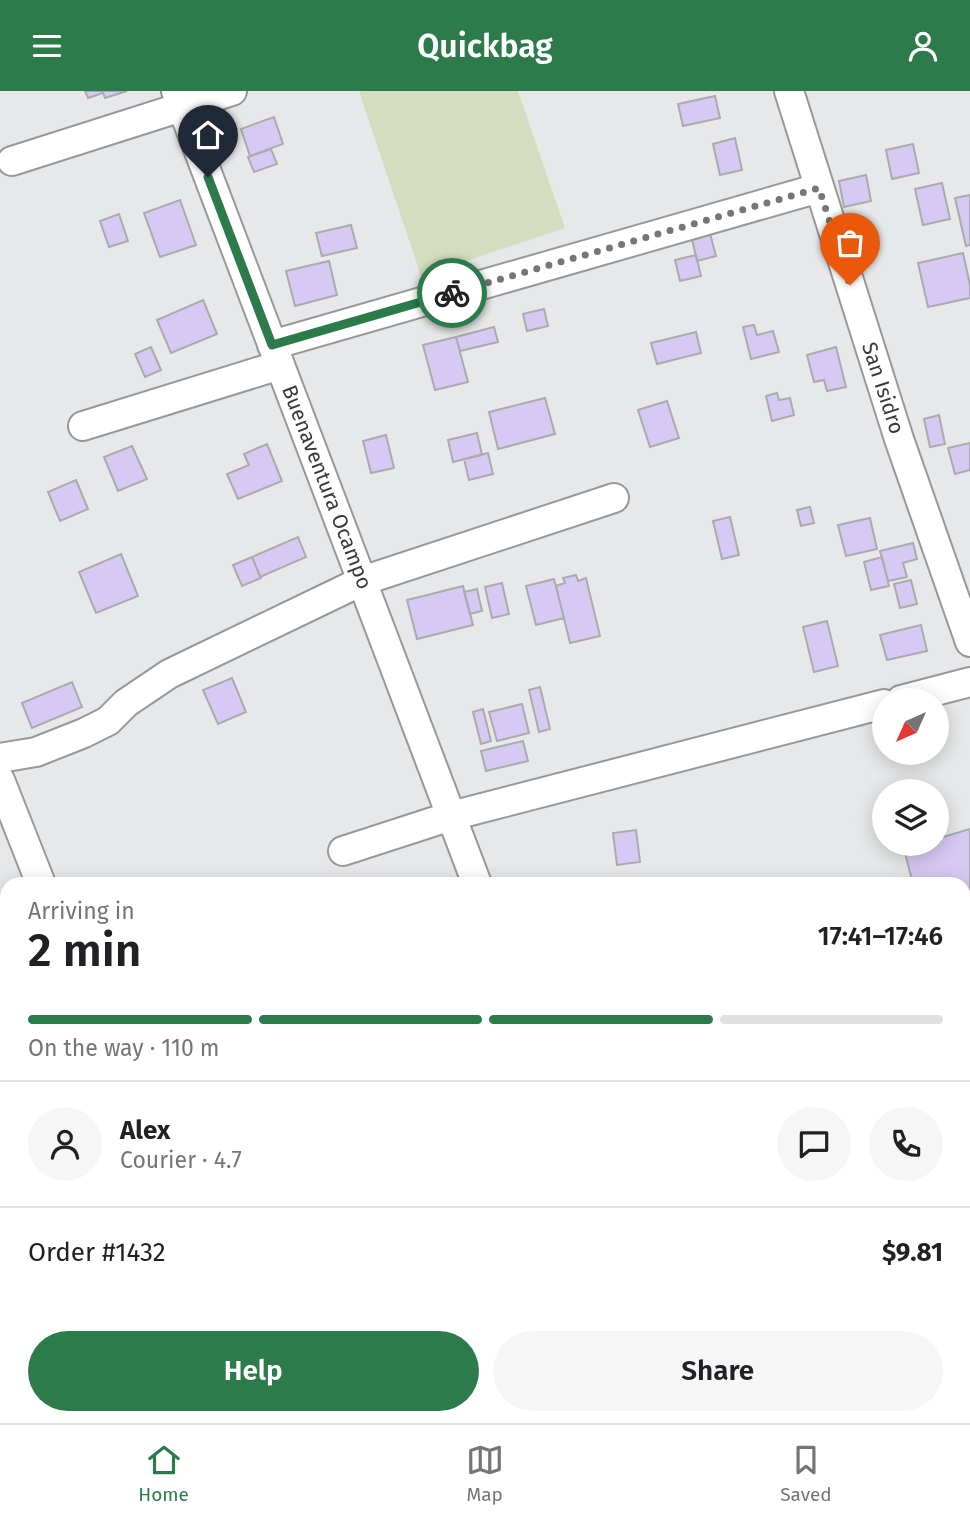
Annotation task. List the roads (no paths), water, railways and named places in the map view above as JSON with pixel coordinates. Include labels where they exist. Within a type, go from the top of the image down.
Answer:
[{"type":"street","points":[[12,161],[179,98],[232,91]]},
{"type":"street","name":"San Isidro","points":[[789,91],[899,439],[970,642]]},
{"type":"street","name":"Buenaventura Ocampo","points":[[179,98],[474,877]]},
{"type":"street","points":[[83,426],[276,355],[819,188]]},
{"type":"street","points":[[0,758],[36,752],[84,733],[108,720],[126,703],[169,674],[362,581],[614,498]]},
{"type":"street","points":[[947,688],[970,682]]},
{"type":"street","points":[[343,851],[451,816],[872,707]]},
{"type":"street","points":[[0,780],[38,877]]}]
